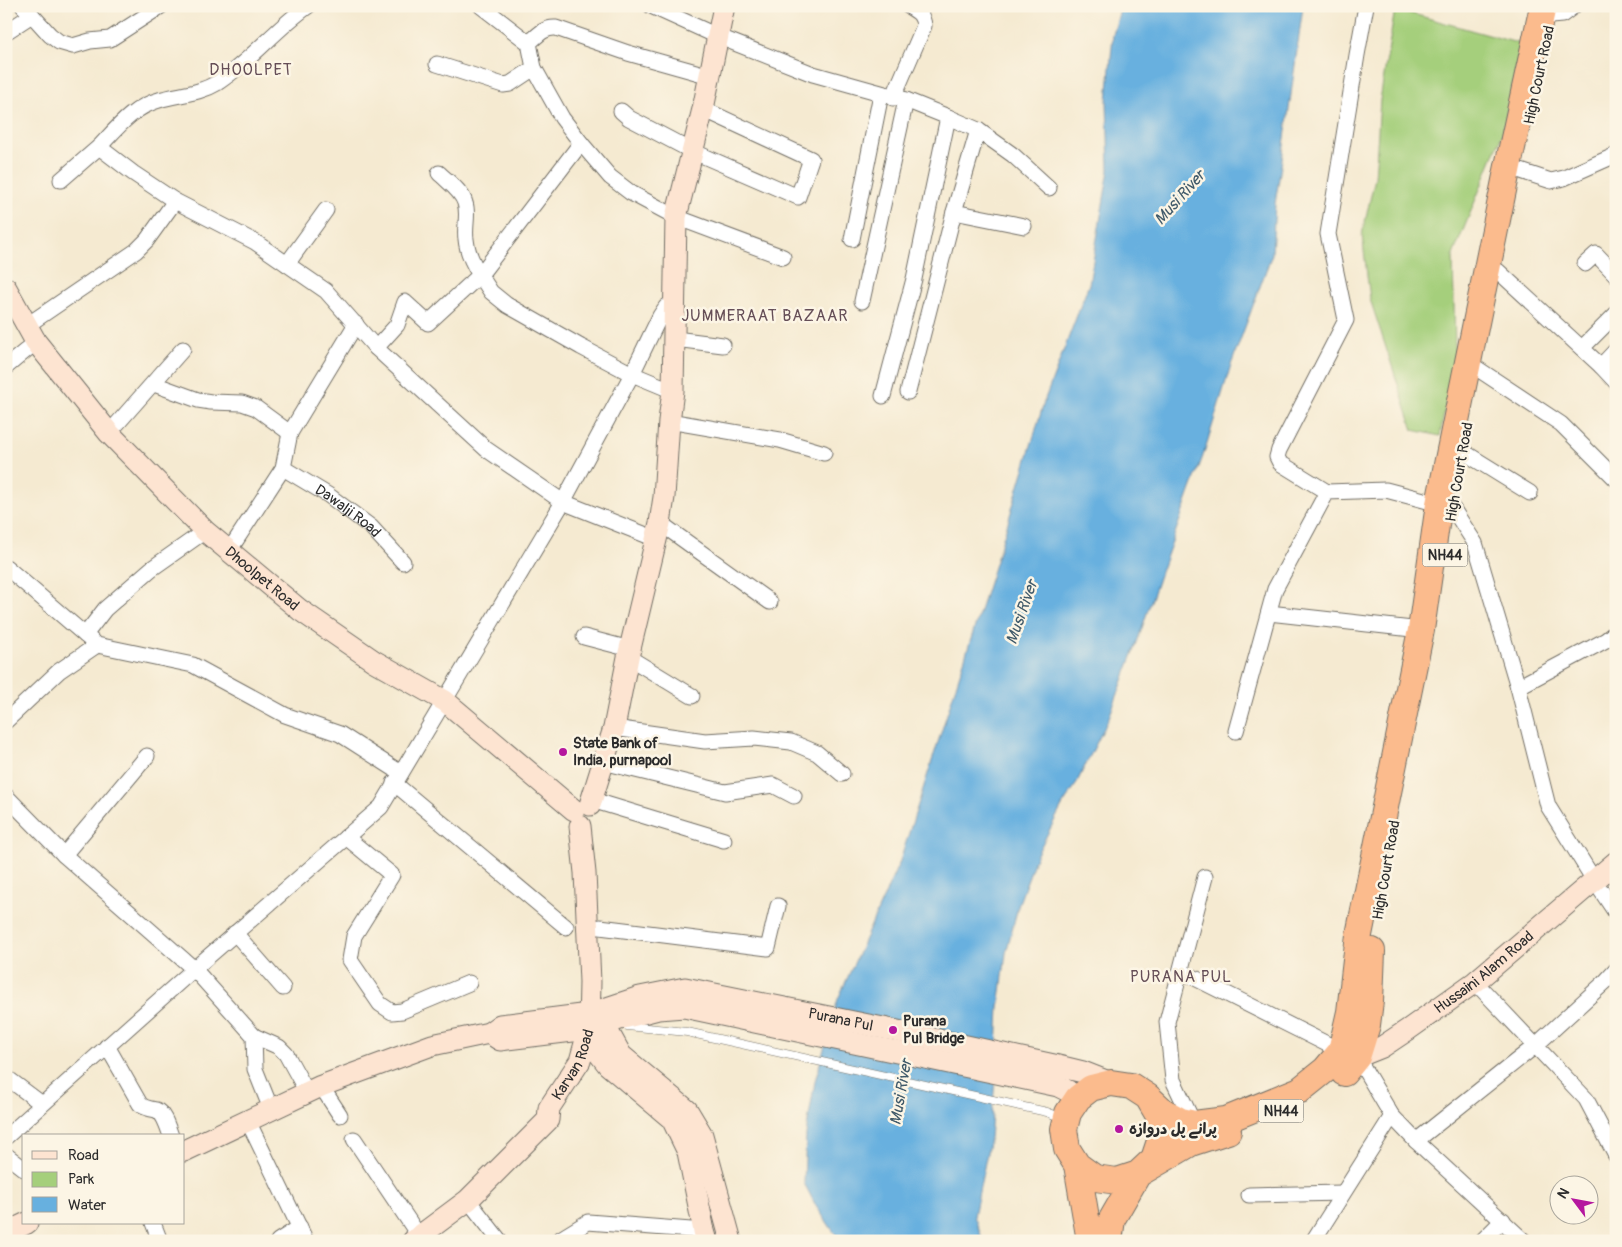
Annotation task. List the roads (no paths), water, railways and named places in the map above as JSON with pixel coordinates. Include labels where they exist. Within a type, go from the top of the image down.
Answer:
[{"type":"highway","name":"High Court Road","points":[[1349,1054],[1367,1026],[1374,938],[1433,633],[1446,506],[1462,451],[1518,170],[1553,10]]},
{"type":"highway","name":"High Court Road","points":[[1349,1054],[1350,1012],[1359,934],[1422,630],[1506,176],[1553,10]]},
{"type":"highway","name":"NH44","points":[[1111,1083],[1131,1086],[1148,1097],[1163,1111],[1180,1121],[1194,1124],[1226,1120],[1300,1090],[1349,1054]]},
{"type":"highway","name":"NH44","points":[[1077,1165],[1095,1178],[1117,1181],[1138,1174],[1191,1143],[1255,1122],[1327,1088],[1334,1084],[1349,1054]]},
{"type":"highway","points":[[1090,1241],[1077,1165],[1067,1148],[1064,1110],[1091,1088],[1111,1083]]},
{"type":"highway","name":"NH44","points":[[1109,1241],[1112,1218],[1138,1174],[1154,1158],[1161,1138],[1159,1116],[1148,1097]]},
{"type":"main road","points":[[548,1120],[559,1116],[593,1067],[597,1051],[596,1019],[600,927],[586,812],[614,728],[629,653],[658,531],[664,496],[673,391],[676,217],[703,108],[724,6]]},
{"type":"main road","name":"Dhoolpet Road","points":[[6,288],[32,334],[109,433],[205,531],[300,610],[374,661],[445,701],[586,812]]},
{"type":"main road","name":"Karvan Road","points":[[416,1239],[468,1200],[548,1120],[549,1108],[580,1061],[596,1019],[590,982],[586,812]]},
{"type":"main road","name":"Hussaini Alam Road","points":[[1349,1054],[1382,1047],[1409,1030],[1475,982],[1616,862]]},
{"type":"main road","points":[[596,1019],[640,997],[684,998]]},
{"type":"main road","points":[[185,1151],[314,1089],[432,1045],[488,1033],[500,1040],[596,1019],[630,1020],[684,998]]},
{"type":"main road","name":"Purana Pul","points":[[684,998],[883,1028],[1050,1074]]},
{"type":"main road","points":[[596,1019],[621,1055],[687,1110],[702,1135],[732,1241]]},
{"type":"main road","points":[[621,1055],[630,1020]]},
{"type":"main road","points":[[597,1051],[608,1065],[672,1118],[688,1152],[705,1236]]},
{"type":"main road","points":[[1050,1074],[1083,1072],[1111,1083]]},
{"type":"main road","points":[[1050,1074],[1058,1086],[1068,1091],[1064,1110]]},
{"type":"main road","points":[[6,1233],[25,1224]]},
{"type":"street","points":[[6,32],[27,11],[59,42],[73,46],[90,41],[110,39],[161,6]]},
{"type":"street","points":[[61,180],[99,147],[127,118],[142,107],[159,100],[193,94],[216,84],[251,57],[292,17],[308,6]]},
{"type":"street","points":[[481,6],[529,43],[534,68],[562,118],[610,178],[630,193],[676,217],[783,257]]},
{"type":"street","points":[[651,6],[717,36],[813,74],[893,98],[948,117],[978,130],[1013,155],[1049,188]]},
{"type":"street","points":[[852,239],[893,98],[924,26],[924,18],[908,6]]},
{"type":"street","points":[[1366,6],[1328,234],[1346,320],[1277,457],[1280,464],[1326,492],[1386,490],[1446,506],[1475,543],[1518,687],[1548,806],[1616,913]]},
{"type":"street","points":[[529,43],[549,28],[556,28],[628,53],[710,76]]},
{"type":"street","points":[[437,64],[503,85],[510,84],[534,68]]},
{"type":"street","points":[[862,301],[893,98]]},
{"type":"street","points":[[621,111],[629,118],[692,151],[798,197],[811,159],[703,108]]},
{"type":"street","points":[[883,396],[914,279],[948,117]]},
{"type":"street","points":[[908,392],[954,212],[978,130]]},
{"type":"street","points":[[376,348],[397,325],[406,302],[428,323],[480,275],[581,143]]},
{"type":"street","points":[[99,147],[133,173],[175,201],[255,242],[326,291],[376,348],[486,449],[564,502],[658,531],[770,602]]},
{"type":"street","points":[[1518,170],[1552,181],[1564,178],[1616,155]]},
{"type":"street","points":[[439,174],[460,193],[465,203],[467,214],[465,238],[467,248],[470,258],[491,292],[507,305],[581,347],[632,374],[673,391]]},
{"type":"street","points":[[6,367],[32,334],[136,251],[147,240],[175,201]]},
{"type":"street","points":[[287,264],[326,210]]},
{"type":"street","points":[[954,212],[1024,226]]},
{"type":"street","points":[[1585,264],[1596,254],[1616,275]]},
{"type":"street","points":[[1498,271],[1616,382]]},
{"type":"street","points":[[6,1137],[194,968],[381,807],[564,502],[632,374],[660,316],[666,307],[676,300]]},
{"type":"street","points":[[1582,348],[1616,314]]},
{"type":"street","points":[[229,551],[284,468],[290,433],[356,324]]},
{"type":"street","points":[[675,339],[723,345]]},
{"type":"street","points":[[109,433],[183,349]]},
{"type":"street","points":[[1601,366],[1616,350]]},
{"type":"street","points":[[1478,369],[1561,424],[1616,479]]},
{"type":"street","points":[[154,384],[198,400],[242,403],[256,408],[290,433]]},
{"type":"street","points":[[669,421],[780,440],[824,453]]},
{"type":"street","points":[[1462,451],[1530,494]]},
{"type":"street","name":"Dawalji Road","points":[[284,468],[328,495],[371,527],[404,562]]},
{"type":"street","points":[[1236,730],[1275,589],[1326,492]]},
{"type":"street","points":[[85,635],[105,609],[151,570],[205,531]]},
{"type":"street","points":[[6,567],[97,645],[194,665],[285,716],[340,734],[398,778],[566,927]]},
{"type":"street","points":[[1269,613],[1422,630]]},
{"type":"street","points":[[1518,687],[1606,640],[1616,632]]},
{"type":"street","points":[[584,637],[629,653],[692,696]]},
{"type":"street","points":[[6,721],[59,671],[97,645]]},
{"type":"street","points":[[614,728],[704,741],[754,738],[791,742],[817,753],[842,774]]},
{"type":"street","points":[[64,855],[147,756]]},
{"type":"street","points":[[603,762],[725,792],[773,785],[794,796]]},
{"type":"street","points":[[6,796],[64,855],[194,968],[254,1036],[279,1047],[314,1089],[340,1115]]},
{"type":"street","points":[[586,812],[724,840]]},
{"type":"street","points":[[346,837],[392,875],[354,936],[350,960],[380,1004],[392,1012],[402,1011],[469,983]]},
{"type":"street","points":[[1194,1124],[1173,1080],[1168,1022],[1205,877]]},
{"type":"street","points":[[600,927],[768,948],[778,906]]},
{"type":"street","points":[[235,933],[283,988]]},
{"type":"street","points":[[1416,1141],[1610,987],[1616,970]]},
{"type":"street","points":[[1181,971],[1349,1054],[1392,1116],[1416,1141],[1524,1241]]},
{"type":"street","points":[[1475,982],[1586,1099],[1616,1156]]},
{"type":"street","points":[[254,1036],[256,1069],[271,1109]]},
{"type":"street","points":[[107,1046],[140,1104],[144,1108],[156,1110],[160,1113],[170,1134]]},
{"type":"street","points":[[6,1077],[42,1104]]},
{"type":"street","points":[[1313,1241],[1392,1116]]},
{"type":"street","points":[[248,1121],[306,1241]]},
{"type":"street","points":[[354,1138],[416,1239]]},
{"type":"street","points":[[6,1155],[22,1167]]},
{"type":"street","points":[[1249,1195],[1342,1193]]},
{"type":"street","points":[[468,1200],[500,1241]]},
{"type":"street","points":[[1482,1241],[1503,1220]]},
{"type":"street","points":[[563,1240],[588,1222],[705,1236]]},
{"type":"street","points":[[153,1224],[160,1241]]},
{"type":"street","points":[[278,1241],[300,1227]]},
{"type":"lane","points":[[630,1020],[1064,1110]]},
{"type":"water","name":"Musi River","points":[[1121,6],[1303,6],[1275,204],[1272,254],[1231,365],[1203,456],[1108,720],[1075,786],[1062,806],[1037,854],[1019,903],[1006,953],[999,1007],[990,1138],[974,1216],[983,1241],[840,1241],[816,1206],[804,1183],[806,1134],[815,1081],[838,999],[900,861],[1002,542],[1045,399],[1089,284],[1109,170],[1107,101],[1113,35]]},
{"type":"place","name":"State Bank of India, purnapool","points":[[563,752]]},
{"type":"place","name":"Purana Pul Bridge","points":[[893,1030]]},
{"type":"place","name":"پرانے پل دروازہ","points":[[1119,1129]]},
{"type":"district","name":"DHOOLPET","points":[[251,69]]},
{"type":"district","name":"JUMMERAAT BAZAAR","points":[[765,315]]},
{"type":"district","name":"PURANA PUL","points":[[1181,976]]}]
